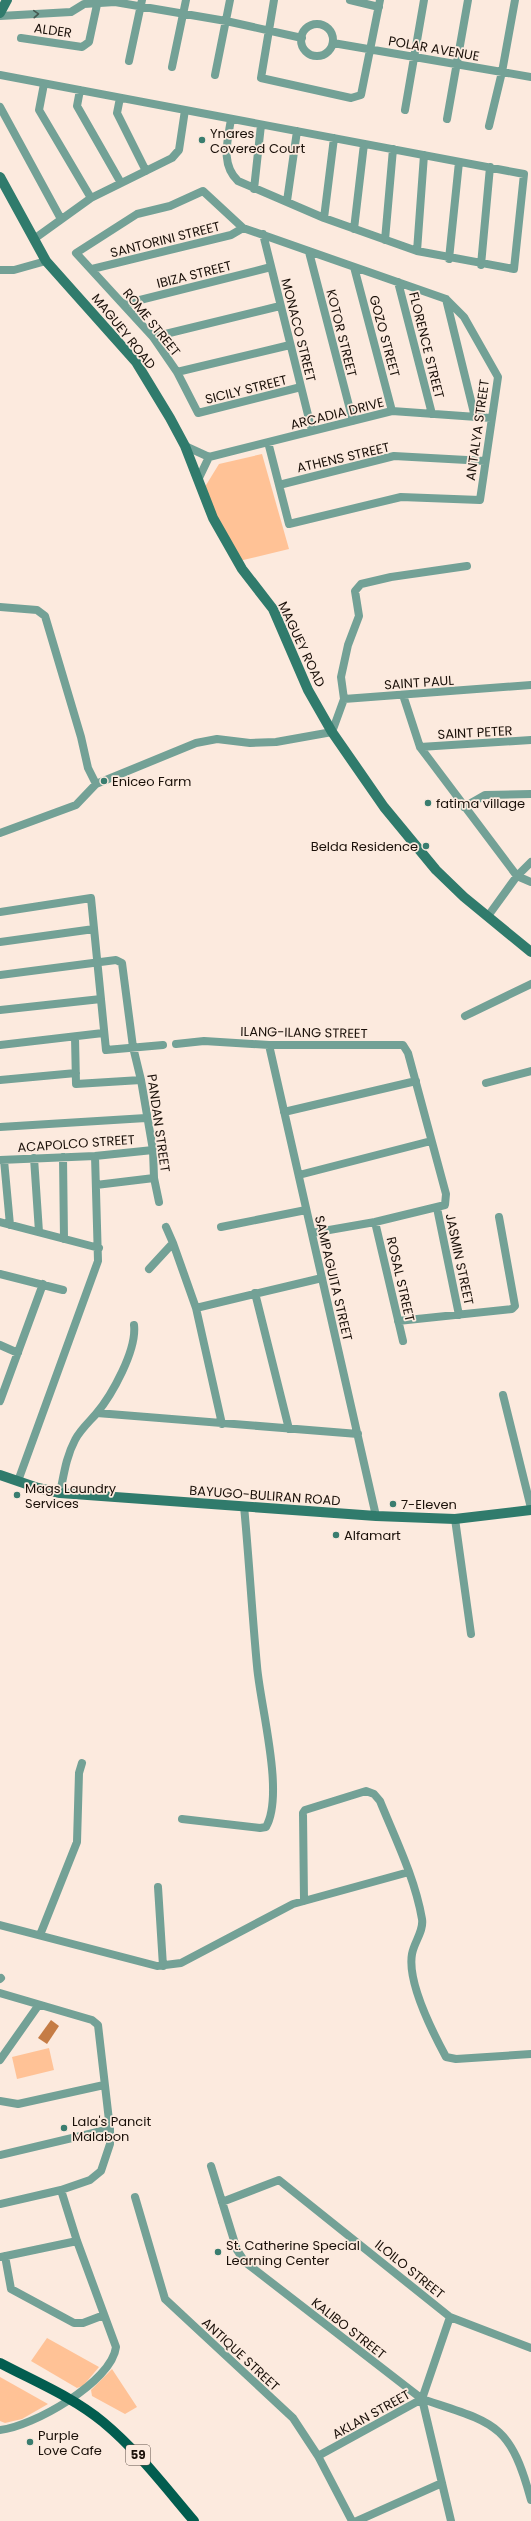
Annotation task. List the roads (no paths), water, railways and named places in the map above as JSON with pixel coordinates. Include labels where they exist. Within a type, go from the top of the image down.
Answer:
[{"type":"main road","name":"59","points":[[0,2363],[71,2400],[102,2422],[127,2444],[194,2521]]},
{"type":"street","points":[[0,13],[7,0]]},
{"type":"street","points":[[172,67],[186,0]]},
{"type":"street","points":[[216,75],[230,0]]},
{"type":"street","points":[[274,0],[260,78],[351,98],[361,95],[380,3],[350,0]]},
{"type":"street","points":[[405,110],[424,0]]},
{"type":"street","points":[[447,119],[468,0]]},
{"type":"street","points":[[489,126],[502,72],[515,0]]},
{"type":"street","points":[[0,16],[71,12],[80,2],[98,1],[142,3],[183,14],[226,20],[302,38]]},
{"type":"street","name":"ALDER","points":[[21,38],[82,47],[89,42],[98,1]]},
{"type":"street","points":[[129,61],[142,3]]},
{"type":"street","points":[[320,25],[330,31],[333,43],[327,53],[315,56],[305,49],[302,38],[308,27],[320,25]]},
{"type":"street","name":"POLAR AVENUE","points":[[333,43],[531,77]]},
{"type":"street","points":[[0,75],[524,174],[514,269],[481,265],[417,251],[324,218],[238,181],[229,170],[226,151],[232,119]]},
{"type":"street","points":[[44,84],[39,110],[91,198]]},
{"type":"street","points":[[80,90],[77,106],[121,183]]},
{"type":"street","points":[[120,98],[117,113],[146,171]]},
{"type":"street","points":[[0,107],[61,219]]},
{"type":"street","points":[[34,238],[91,198],[172,158],[179,150],[185,110]]},
{"type":"street","points":[[254,189],[261,125]]},
{"type":"street","points":[[287,201],[297,131]]},
{"type":"street","points":[[324,218],[334,138]]},
{"type":"street","points":[[354,228],[364,144]]},
{"type":"street","points":[[385,240],[393,149]]},
{"type":"street","points":[[417,251],[424,155]]},
{"type":"street","points":[[449,259],[459,162]]},
{"type":"street","points":[[481,265],[490,167]]},
{"type":"street","name":"MAGUEY ROAD","points":[[0,177],[46,261],[136,362],[185,446],[213,518],[242,569],[273,609],[308,690],[332,732],[384,807],[436,870],[531,952]]},
{"type":"street","name":"ANTALYA STREET","points":[[76,253],[137,214],[170,206],[203,191],[244,228],[446,299],[464,317],[498,377],[480,500],[401,497],[289,524],[268,442]]},
{"type":"street","name":"SANTORINI STREET","points":[[92,269],[231,235],[244,228]]},
{"type":"street","name":"MONACO STREET","points":[[263,234],[312,431]]},
{"type":"street","name":"KOTOR STREET","points":[[309,252],[353,421]]},
{"type":"street","name":"ROME STREET","points":[[76,253],[153,337],[177,372],[198,413]]},
{"type":"street","points":[[0,270],[14,270],[46,261]]},
{"type":"street","name":"IBIZA STREET","points":[[124,304],[271,267]]},
{"type":"street","name":"GOZO STREET","points":[[354,267],[392,411]]},
{"type":"street","name":"FLORENCE STREET","points":[[398,282],[432,414]]},
{"type":"street","points":[[446,299],[475,417]]},
{"type":"street","points":[[153,337],[280,306]]},
{"type":"street","points":[[177,372],[290,345]]},
{"type":"street","name":"SICILY STREET","points":[[198,413],[300,387]]},
{"type":"street","name":"ARCADIA DRIVE","points":[[212,456],[392,411],[491,418]]},
{"type":"street","points":[[185,446],[212,456],[198,480]]},
{"type":"street","name":"ATHENS STREET","points":[[279,485],[394,456],[485,461]]},
{"type":"street","points":[[0,833],[76,805],[96,784],[196,743],[217,739],[250,743],[276,742],[332,732],[344,699],[341,676],[348,645],[359,616],[355,591],[360,584],[390,577],[467,566]]},
{"type":"street","points":[[0,607],[37,610],[45,616],[81,737],[88,768],[96,784]]},
{"type":"street","name":"SAINT PAUL","points":[[344,699],[531,685]]},
{"type":"street","points":[[403,695],[420,747],[517,876],[531,882]]},
{"type":"street","name":"SAINT PETER","points":[[420,747],[531,740]]},
{"type":"street","points":[[464,807],[485,795],[531,794]]},
{"type":"street","points":[[488,916],[517,876],[531,862]]},
{"type":"street","points":[[0,912],[91,898],[103,1033],[106,1050],[163,1045]]},
{"type":"street","points":[[0,942],[94,929]]},
{"type":"street","name":"PANDAN STREET","points":[[0,975],[98,964],[118,960],[123,964],[134,1048],[153,1150],[154,1178],[159,1202]]},
{"type":"street","points":[[465,1016],[531,984]]},
{"type":"street","points":[[0,1010],[101,998]]},
{"type":"street","points":[[0,1045],[103,1033]]},
{"type":"street","points":[[74,1037],[76,1084],[141,1080]]},
{"type":"street","name":"ILANG-ILANG STREET","points":[[176,1044],[204,1041],[269,1045],[403,1045],[408,1053],[416,1081]]},
{"type":"street","name":"SAMPAGUITA STREET","points":[[269,1045],[376,1516]]},
{"type":"street","points":[[486,1083],[531,1071]]},
{"type":"street","points":[[0,1080],[76,1073]]},
{"type":"street","points":[[284,1112],[416,1081],[447,1199],[445,1205],[437,1208],[375,1222],[312,1233]]},
{"type":"street","points":[[0,1127],[146,1118]]},
{"type":"street","points":[[299,1174],[431,1141]]},
{"type":"street","name":"ACAPOLCO STREET","points":[[2,1160],[95,1156],[153,1150]]},
{"type":"street","points":[[18,1481],[98,1261],[99,1248],[95,1156]]},
{"type":"street","points":[[63,1157],[66,1206],[64,1239]]},
{"type":"street","points":[[34,1158],[39,1232]]},
{"type":"street","points":[[2,1160],[10,1225]]},
{"type":"street","points":[[96,1185],[154,1178]]},
{"type":"street","name":"JASMIN STREET","points":[[437,1208],[459,1315]]},
{"type":"street","points":[[221,1228],[306,1210]]},
{"type":"street","points":[[398,1320],[459,1315],[512,1308],[515,1306],[500,1217]]},
{"type":"street","points":[[0,1222],[99,1248]]},
{"type":"street","name":"ROSAL STREET","points":[[375,1222],[403,1341]]},
{"type":"street","points":[[166,1227],[196,1308],[222,1424]]},
{"type":"street","points":[[149,1269],[172,1243]]},
{"type":"street","points":[[0,1274],[63,1290]]},
{"type":"street","points":[[196,1308],[322,1278]]},
{"type":"street","points":[[0,1400],[43,1284]]},
{"type":"street","points":[[255,1293],[289,1429]]},
{"type":"street","points":[[60,1493],[67,1456],[76,1438],[97,1412],[130,1356],[135,1335],[134,1325]]},
{"type":"street","points":[[0,1345],[18,1352]]},
{"type":"street","points":[[504,1395],[531,1509]]},
{"type":"street","points":[[97,1412],[222,1424],[358,1434]]},
{"type":"street","name":"BAYUGO-BULIRAN ROAD","points":[[0,1475],[38,1488],[60,1493],[376,1516],[455,1519],[531,1509]]},
{"type":"street","points":[[182,1819],[260,1828],[266,1827],[272,1817],[272,1788],[268,1727],[257,1668],[244,1506]]},
{"type":"street","points":[[455,1519],[471,1634]]},
{"type":"street","points":[[40,1936],[77,1842],[80,1773],[82,1763]]},
{"type":"street","points":[[304,1901],[303,1813],[305,1810],[366,1791],[374,1794],[380,1801],[409,1872],[422,1920],[419,1938],[412,1953],[412,1968],[419,1994],[446,2057],[456,2059],[531,2054]]},
{"type":"street","points":[[0,1925],[158,1966],[163,1966],[181,1963],[274,1912],[304,1901],[409,1872]]},
{"type":"street","points":[[158,1887],[163,1966]]},
{"type":"street","points":[[0,1993],[38,2006],[92,2020],[98,2025],[110,2129],[110,2144],[101,2171],[90,2180],[62,2190],[0,2204]]},
{"type":"street","points":[[0,2060],[38,2006]]},
{"type":"street","points":[[0,2101],[18,2104],[104,2085]]},
{"type":"street","points":[[0,2156],[110,2129]]},
{"type":"street","name":"KALIBO STREET","points":[[211,2166],[237,2250],[245,2262],[422,2399],[479,2419],[496,2428],[514,2448],[522,2467],[531,2500]]},
{"type":"street","name":"ILOILO STREET","points":[[222,2202],[279,2180],[450,2317],[531,2348]]},
{"type":"street","points":[[0,2430],[26,2424],[71,2400],[83,2391],[115,2356],[116,2347],[77,2241],[62,2190]]},
{"type":"street","name":"ANTIQUE STREET","points":[[135,2197],[165,2300],[293,2418],[318,2456],[352,2521]]},
{"type":"street","points":[[77,2241],[3,2257],[11,2289],[74,2323],[83,2323],[104,2315]]},
{"type":"street","name":"AKLAN STREET","points":[[318,2456],[422,2399],[450,2317]]},
{"type":"street","points":[[422,2399],[451,2521]]},
{"type":"street","points":[[357,2521],[442,2483]]},
{"type":"place","name":"Ynares Covered Court","points":[[202,140]]},
{"type":"place","name":"Eniceo Farm","points":[[104,781]]},
{"type":"place","name":"fatima village","points":[[428,803]]},
{"type":"place","name":"Belda Residence","points":[[426,846]]},
{"type":"place","name":"Mags Laundry Services","points":[[17,1495]]},
{"type":"place","name":"7-Eleven","points":[[393,1504]]},
{"type":"place","name":"Alfamart","points":[[336,1535]]},
{"type":"place","name":"Lala's Pancit Malabon","points":[[64,2128]]},
{"type":"place","name":"St. Catherine Special Learning Center","points":[[218,2252]]},
{"type":"place","name":"Purple Love Cafe","points":[[30,2442]]}]
